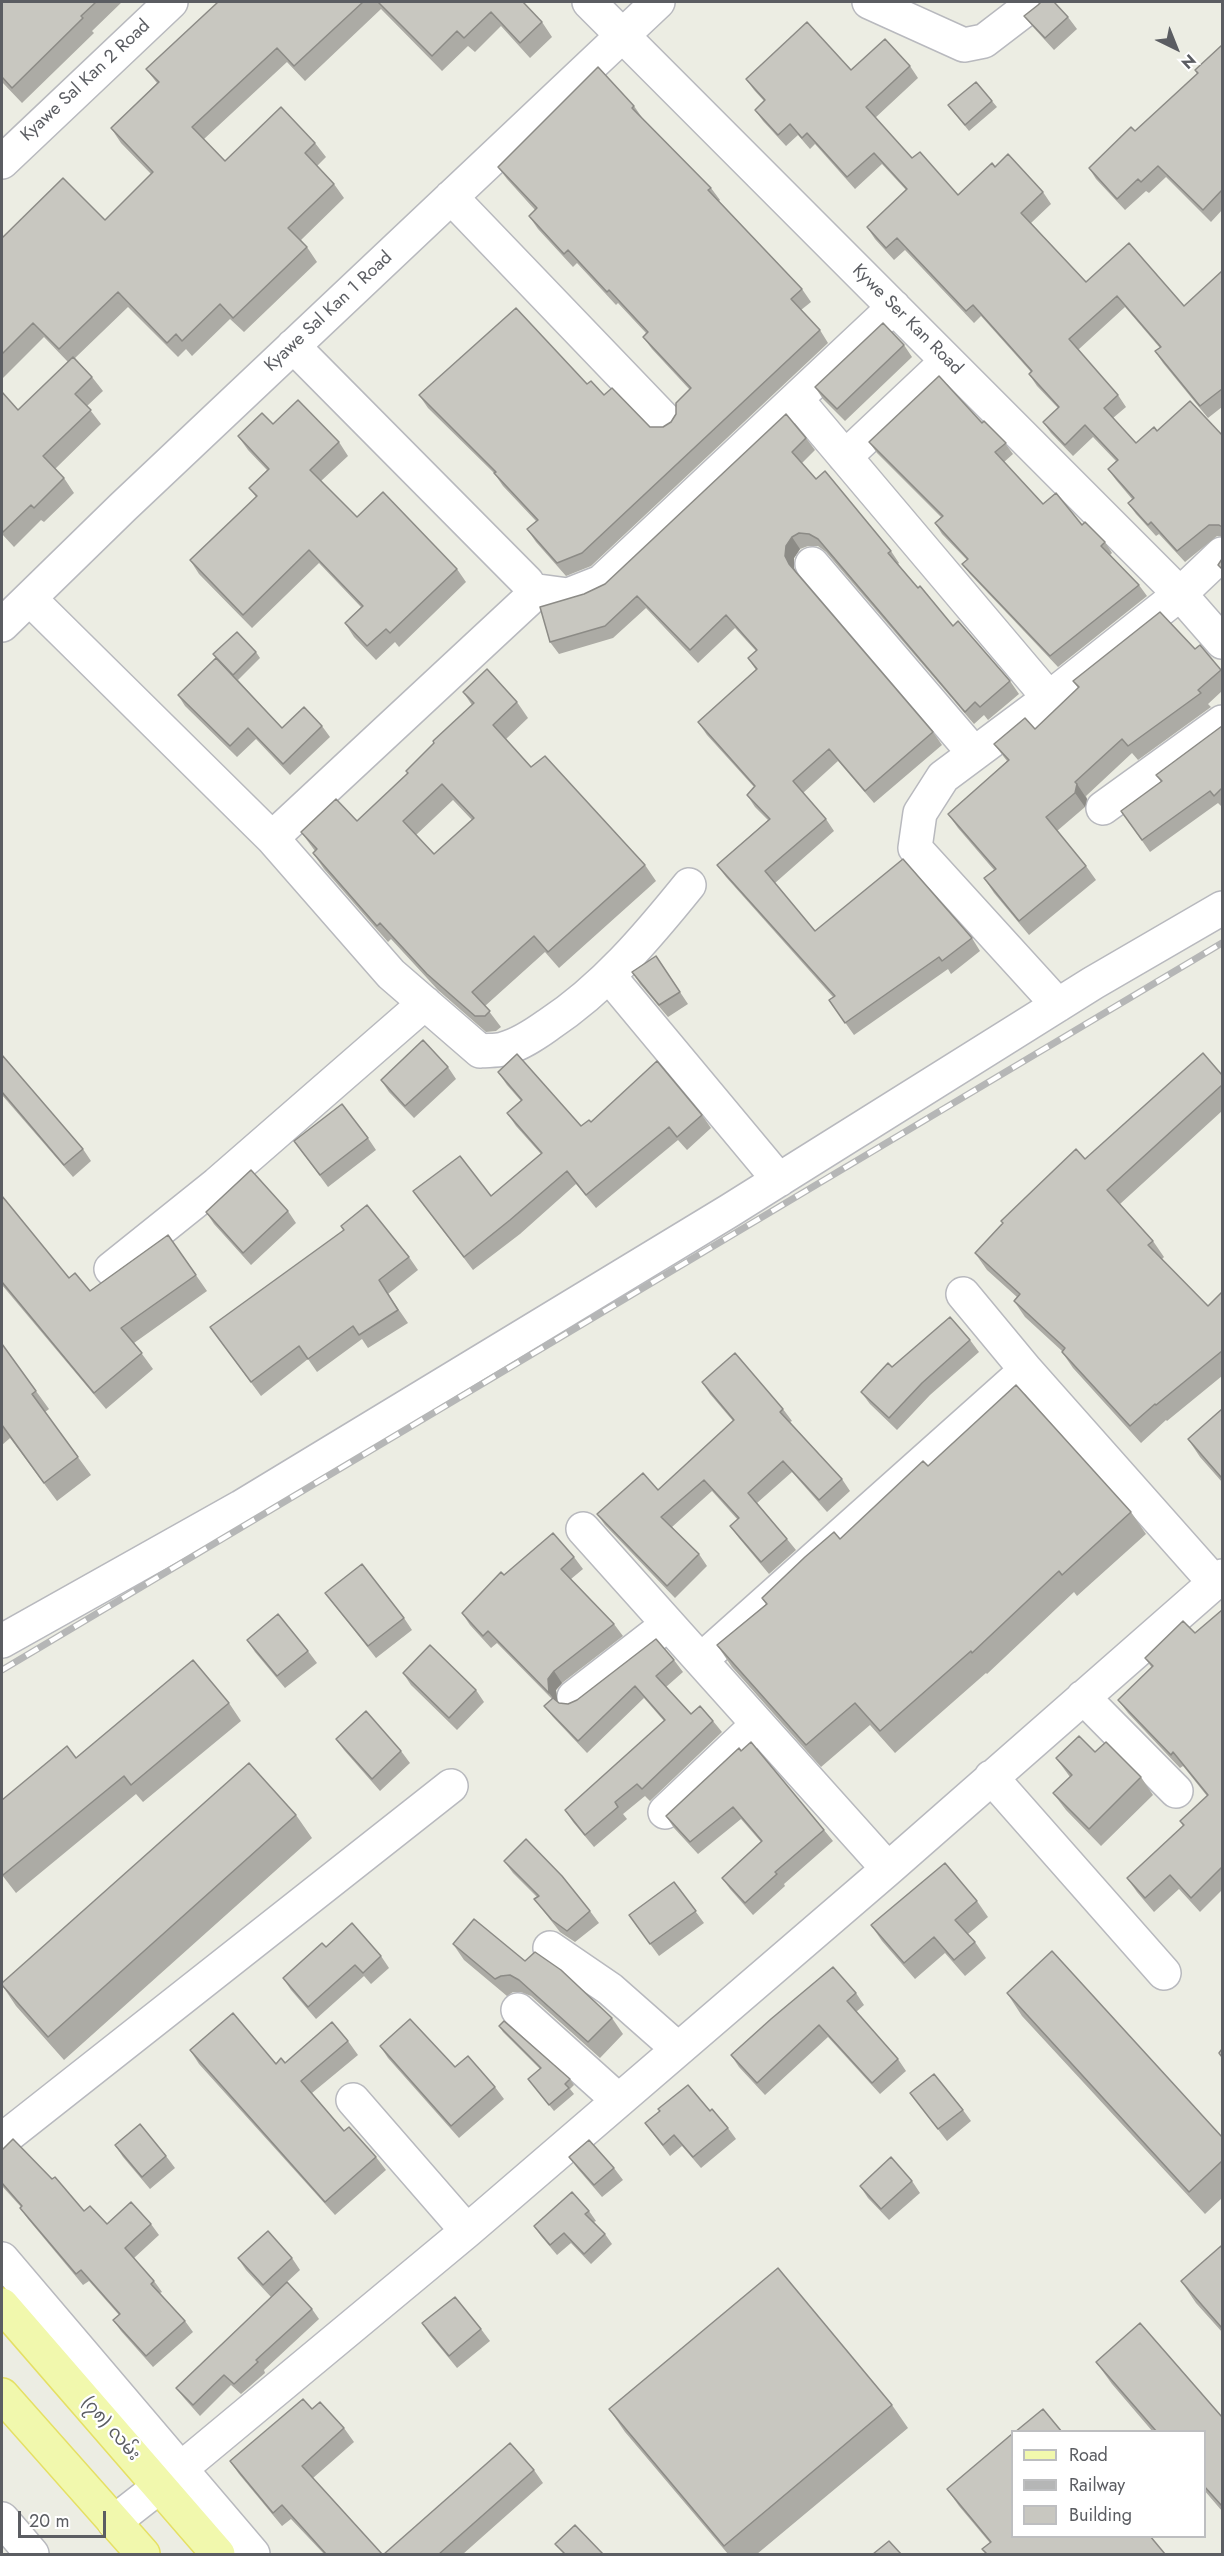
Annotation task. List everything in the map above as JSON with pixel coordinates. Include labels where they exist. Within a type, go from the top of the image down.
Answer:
[{"type":"main road","name":"(၇၈) လမ်း","points":[[2,2306],[170,2478],[218,2554]]},
{"type":"main road","points":[[2,2395],[143,2554]]},
{"type":"street","name":"Kyawe Sal Kan 2 Road","points":[[2,162],[171,2]]},
{"type":"street","name":"Kywe Ser Kan Road","points":[[589,2],[1180,594],[1222,642]]},
{"type":"street","name":"Kyawe Sal Kan 1 Road","points":[[2,626],[123,507],[658,2]]},
{"type":"street","points":[[869,2],[963,45],[984,41],[1035,2]]},
{"type":"street","points":[[451,197],[667,422]]},
{"type":"street","points":[[531,590],[568,595],[602,582],[894,307]]},
{"type":"street","points":[[272,838],[529,600],[531,590],[527,582],[293,346]]},
{"type":"street","points":[[845,457],[948,361]]},
{"type":"street","points":[[797,400],[1049,698]]},
{"type":"street","points":[[1058,1005],[915,848],[920,813],[943,777],[1049,698],[1180,594],[1222,554]]},
{"type":"street","points":[[812,564],[973,753]]},
{"type":"street","points":[[30,599],[272,838],[391,974],[480,1051],[502,1050],[529,1038],[562,1016],[609,976],[652,930],[689,885]]},
{"type":"street","points":[[1103,808],[1222,722]]},
{"type":"street","points":[[2,1641],[241,1507],[779,1180],[1058,1005],[1222,908]]},
{"type":"street","points":[[609,976],[779,1180]]},
{"type":"street","points":[[111,1269],[217,1184],[425,1003]]},
{"type":"street","points":[[114,2522],[467,2231],[888,1869],[1219,1580],[1026,1370],[963,1294]]},
{"type":"street","points":[[701,1660],[1026,1370]]},
{"type":"street","points":[[583,1529],[666,1625],[701,1660],[888,1869]]},
{"type":"street","points":[[574,1697],[666,1625]]},
{"type":"street","points":[[1083,1697],[1176,1791]]},
{"type":"street","points":[[665,1812],[758,1724]]},
{"type":"street","points":[[991,1777],[1164,1973]]},
{"type":"street","points":[[2,2140],[450,1786]]},
{"type":"street","points":[[550,1948],[610,1989],[678,2049]]},
{"type":"street","points":[[518,2010],[618,2100]]},
{"type":"street","points":[[353,2100],[467,2231]]},
{"type":"street","points":[[2,2259],[170,2478],[253,2554]]},
{"type":"street","points":[[2,2519],[32,2554]]},
{"type":"building","points":[[2,2],[96,2],[81,16],[83,18],[12,88],[2,77]]},
{"type":"building","points":[[218,2],[363,2],[294,66],[277,48],[192,127],[225,161],[281,107],[315,143],[305,153],[334,184],[288,228],[307,247],[233,318],[220,304],[182,341],[176,334],[167,343],[118,292],[59,349],[33,323],[2,354],[2,238],[63,178],[105,220],[153,172],[111,128],[159,82],[146,69]]},
{"type":"building","points":[[378,2],[523,2],[542,22],[520,43],[491,12],[464,38],[457,31],[432,56]]},
{"type":"building","points":[[1041,2],[1054,2],[1068,17],[1045,38],[1024,16]]},
{"type":"building","points":[[807,22],[851,70],[885,39],[910,66],[866,107],[912,158],[920,152],[958,195],[992,163],[995,167],[1008,154],[1043,192],[1021,213],[1086,282],[1129,243],[1184,306],[1222,271],[1222,389],[1200,406],[1155,351],[1161,347],[1117,296],[1069,339],[1118,395],[1104,408],[1136,443],[1154,427],[1157,431],[1190,401],[1222,435],[1222,527],[1209,525],[1177,551],[1151,522],[1148,525],[1128,503],[1134,498],[1108,469],[1118,460],[1085,425],[1065,445],[1043,422],[1059,407],[1029,374],[1032,371],[973,305],[966,311],[897,238],[886,248],[867,227],[907,189],[874,153],[847,177],[807,133],[802,138],[790,124],[778,135],[755,110],[765,100],[746,79]]},
{"type":"building","points":[[1222,45],[1222,190],[1203,210],[1158,166],[1141,182],[1138,179],[1117,199],[1089,168],[1131,127],[1135,131],[1198,73],[1195,70]]},
{"type":"building","points":[[598,67],[634,106],[632,108],[711,188],[708,190],[802,289],[791,299],[820,330],[582,553],[557,563],[527,529],[538,520],[494,473],[496,472],[419,395],[516,308],[587,384],[591,381],[604,395],[612,388],[650,427],[663,427],[671,422],[676,414],[676,403],[691,388],[643,337],[648,332],[609,290],[607,292],[568,250],[564,254],[529,216],[537,208],[498,167]]},
{"type":"building","points":[[976,82],[992,101],[965,125],[948,105]]},
{"type":"building","points":[[883,323],[904,345],[837,409],[815,387]]},
{"type":"building","points":[[73,357],[92,377],[75,394],[91,410],[43,456],[64,478],[34,508],[31,505],[3,532],[2,392],[18,410]]},
{"type":"building","points":[[939,376],[982,423],[984,421],[1006,443],[995,452],[1043,504],[1056,493],[1082,525],[1085,522],[1105,542],[1101,546],[1139,585],[1050,656],[962,564],[968,559],[935,523],[943,516],[869,442]]},
{"type":"building","points":[[298,400],[339,442],[310,470],[357,517],[383,492],[457,569],[390,633],[386,629],[367,646],[345,623],[363,606],[309,550],[243,615],[190,560],[257,496],[249,488],[269,469],[238,436],[262,413],[273,424]]},
{"type":"building","points":[[786,414],[806,438],[792,452],[816,479],[825,471],[891,551],[888,553],[918,588],[920,586],[953,626],[958,621],[1010,681],[980,707],[975,702],[965,712],[818,539],[809,534],[799,533],[792,537],[786,546],[785,556],[789,564],[933,732],[865,791],[829,749],[793,781],[826,819],[765,871],[815,931],[903,859],[972,938],[942,961],[939,957],[845,1023],[829,1000],[835,996],[717,865],[770,819],[747,795],[755,786],[698,722],[757,669],[748,658],[757,650],[726,615],[690,650],[637,596],[605,626],[550,642],[540,607],[584,594],[605,584]]},
{"type":"building","points":[[1160,612],[1195,649],[1200,645],[1221,670],[1198,690],[1201,693],[1128,746],[1122,739],[1075,782],[1077,784],[1075,793],[1046,817],[1086,866],[1019,921],[984,878],[996,869],[948,814],[1009,760],[994,744],[1025,718],[1035,729],[1079,687],[1073,681]]},
{"type":"building","points":[[237,632],[256,652],[233,675],[213,654]]},
{"type":"building","points":[[216,658],[282,728],[304,707],[322,726],[283,764],[248,728],[230,746],[178,695]]},
{"type":"building","points":[[487,669],[517,702],[493,725],[531,767],[545,756],[645,865],[548,952],[534,936],[472,992],[490,1011],[485,1016],[475,1016],[427,974],[380,923],[377,926],[313,853],[317,849],[301,832],[336,799],[357,821],[408,773],[406,771],[434,743],[433,741],[474,703],[463,692]],"holes":[[[442,784],[474,818],[434,854],[403,821]]]},
{"type":"building","points":[[1222,726],[1222,788],[1214,796],[1210,791],[1142,840],[1121,811],[1162,781],[1156,775]]},
{"type":"building","points":[[656,956],[680,992],[659,1005],[632,972]]},
{"type":"building","points":[[423,1040],[448,1067],[405,1106],[381,1080]]},
{"type":"building","points":[[1203,1053],[1222,1075],[1222,1085],[1107,1190],[1153,1241],[1148,1245],[1208,1306],[1222,1292],[1222,1351],[1130,1426],[1062,1352],[1065,1348],[1014,1301],[1020,1294],[975,1253],[1003,1223],[1001,1221],[1076,1149],[1085,1159]]},
{"type":"building","points":[[517,1054],[581,1126],[589,1120],[591,1122],[657,1061],[702,1115],[677,1137],[669,1127],[586,1195],[567,1171],[464,1257],[413,1191],[460,1156],[491,1196],[542,1153],[507,1113],[522,1100],[498,1072]]},
{"type":"building","points":[[2,1055],[83,1149],[64,1165],[2,1092]]},
{"type":"building","points":[[342,1104],[368,1138],[320,1175],[294,1141]]},
{"type":"building","points":[[251,1170],[288,1211],[243,1253],[206,1212]]},
{"type":"building","points":[[2,1196],[69,1278],[75,1273],[90,1291],[168,1235],[196,1275],[121,1328],[142,1353],[94,1393],[2,1282]]},
{"type":"building","points":[[367,1205],[409,1257],[379,1280],[398,1310],[359,1335],[353,1326],[308,1359],[299,1346],[251,1382],[210,1327],[344,1230],[341,1226]]},
{"type":"building","points":[[950,1317],[970,1340],[922,1383],[889,1418],[861,1392],[888,1363],[892,1367]]},
{"type":"building","points":[[2,1344],[36,1391],[32,1394],[78,1457],[44,1483],[2,1425]]},
{"type":"building","points":[[735,1353],[783,1409],[780,1412],[842,1479],[819,1500],[783,1461],[748,1493],[787,1539],[761,1562],[730,1526],[739,1518],[704,1480],[661,1517],[699,1554],[667,1586],[597,1514],[643,1473],[658,1490],[734,1420],[702,1382]]},
{"type":"building","points":[[1016,1385],[1131,1512],[1062,1575],[1059,1571],[972,1653],[971,1651],[880,1731],[855,1703],[806,1745],[717,1645],[767,1604],[762,1598],[805,1557],[834,1532],[840,1539],[923,1461],[928,1466]]},
{"type":"building","points":[[1222,1409],[1222,1476],[1221,1477],[1188,1439]]},
{"type":"building","points":[[553,1533],[574,1557],[561,1569],[614,1624],[554,1671],[548,1679],[549,1693],[488,1631],[483,1636],[462,1613],[501,1572],[504,1575]]},
{"type":"building","points":[[362,1564],[404,1618],[368,1646],[325,1593]]},
{"type":"building","points":[[1222,1610],[1222,1867],[1191,1898],[1170,1875],[1145,1898],[1127,1878],[1184,1825],[1180,1821],[1208,1795],[1173,1752],[1171,1755],[1118,1700],[1153,1666],[1145,1658],[1183,1621],[1195,1633]]},
{"type":"building","points":[[278,1614],[308,1651],[277,1676],[247,1640]]},
{"type":"building","points":[[656,1639],[674,1660],[656,1676],[691,1714],[700,1706],[713,1721],[642,1789],[637,1784],[615,1802],[618,1807],[585,1835],[565,1810],[665,1720],[635,1686],[578,1741],[544,1706],[553,1698],[559,1703],[568,1704],[577,1700]]},
{"type":"building","points":[[430,1645],[476,1690],[449,1718],[403,1673]]},
{"type":"building","points":[[193,1660],[229,1703],[131,1785],[124,1776],[3,1875],[2,1800],[67,1746],[76,1758]]},
{"type":"building","points":[[366,1711],[401,1751],[372,1779],[336,1739]]},
{"type":"building","points":[[1079,1736],[1095,1752],[1106,1742],[1141,1777],[1089,1829],[1053,1793],[1072,1775],[1056,1758]]},
{"type":"building","points":[[751,1742],[824,1830],[775,1872],[777,1874],[745,1903],[722,1878],[762,1841],[733,1807],[690,1842],[666,1816],[739,1748],[741,1751]]},
{"type":"building","points":[[249,1763],[296,1815],[48,2037],[2,1983]]},
{"type":"building","points":[[526,1839],[562,1876],[590,1911],[567,1931],[552,1920],[534,1899],[539,1896],[504,1861]]},
{"type":"building","points":[[945,1863],[977,1901],[955,1920],[975,1942],[954,1960],[934,1937],[904,1963],[871,1925]]},
{"type":"building","points":[[674,1882],[696,1911],[650,1944],[629,1915]]},
{"type":"building","points":[[474,1919],[525,1961],[535,1952],[561,1970],[612,2018],[588,2042],[519,1980],[510,1975],[495,1979],[453,1944]]},
{"type":"building","points":[[352,1923],[381,1956],[363,1973],[355,1965],[308,2007],[283,1978],[322,1943],[326,1947]]},
{"type":"building","points":[[1052,1951],[1222,2137],[1222,2161],[1189,2192],[1007,1993]]},
{"type":"building","points":[[833,1967],[856,1993],[847,2001],[898,2059],[872,2083],[819,2025],[757,2083],[731,2055]]},
{"type":"building","points":[[233,2013],[276,2064],[281,2058],[285,2063],[332,2022],[348,2041],[301,2081],[344,2131],[349,2127],[376,2157],[325,2202],[190,2050]]},
{"type":"building","points":[[410,2019],[455,2067],[468,2056],[495,2087],[451,2126],[380,2046]]},
{"type":"building","points":[[504,2021],[570,2079],[565,2084],[569,2088],[549,2105],[528,2079],[541,2068],[499,2026]]},
{"type":"building","points":[[934,2074],[963,2110],[938,2129],[910,2093]]},
{"type":"building","points":[[688,2085],[728,2128],[693,2157],[674,2135],[663,2145],[645,2123],[660,2111],[658,2109]]},
{"type":"building","points":[[140,2124],[166,2156],[142,2177],[115,2145]]},
{"type":"building","points":[[13,2139],[52,2179],[55,2177],[84,2211],[90,2206],[107,2224],[131,2202],[151,2224],[125,2248],[154,2281],[151,2284],[185,2321],[146,2356],[113,2320],[120,2314],[81,2270],[76,2274],[20,2208],[22,2206],[2,2183],[2,2150]]},
{"type":"building","points":[[589,2140],[614,2168],[594,2185],[569,2157]]},
{"type":"building","points":[[891,2157],[912,2181],[881,2209],[860,2186]]},
{"type":"building","points":[[572,2192],[589,2211],[585,2214],[605,2234],[584,2254],[564,2233],[550,2245],[534,2226]]},
{"type":"building","points":[[268,2231],[292,2258],[263,2285],[238,2258]]},
{"type":"building","points":[[1221,2246],[1222,2248],[1222,2328],[1181,2281]]},
{"type":"building","points":[[778,2268],[892,2405],[724,2546],[609,2409]]},
{"type":"building","points":[[287,2282],[312,2309],[256,2360],[258,2362],[234,2384],[224,2375],[193,2405],[176,2388]]},
{"type":"building","points":[[455,2297],[481,2329],[449,2356],[422,2323]]},
{"type":"building","points":[[1140,2323],[1222,2417],[1222,2506],[1206,2488],[1206,2430],[1155,2430],[1096,2362]]},
{"type":"building","points":[[303,2399],[312,2409],[320,2402],[344,2428],[302,2466],[382,2554],[326,2554],[282,2505],[273,2513],[230,2461]]},
{"type":"building","points":[[1043,2409],[1060,2430],[1017,2430]]},
{"type":"building","points":[[1011,2435],[1011,2538],[1152,2538],[1165,2554],[987,2554],[982,2549],[991,2542],[947,2489]]},
{"type":"building","points":[[510,2443],[534,2470],[439,2554],[384,2554]]},
{"type":"building","points":[[575,2525],[603,2554],[565,2554],[555,2544]]},
{"type":"building","points":[[889,2541],[901,2554],[873,2554]]},
{"type":"railway","points":[[2,1670],[1222,943]]}]
